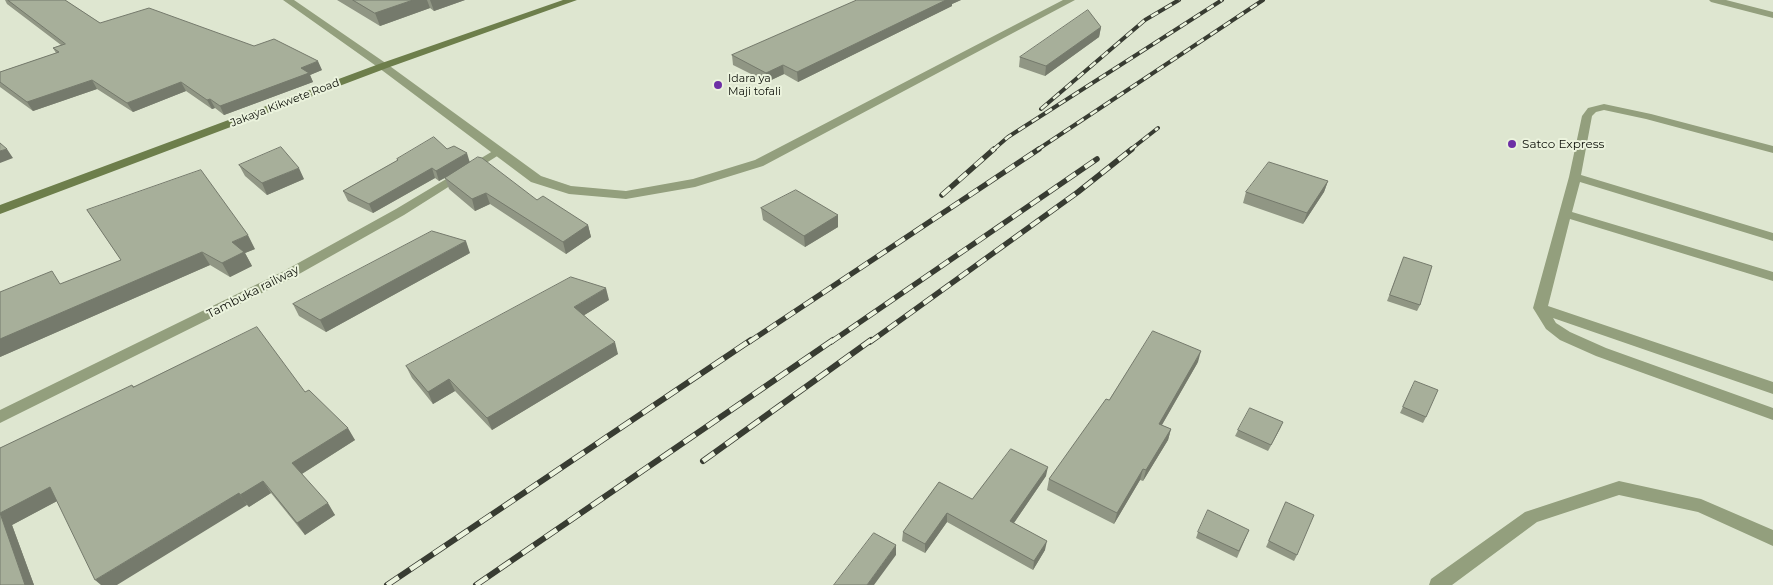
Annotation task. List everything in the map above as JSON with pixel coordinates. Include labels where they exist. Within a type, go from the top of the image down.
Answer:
[{"type":"main road","name":"Jakaya Kikwete Road","points":[[0,210],[383,66],[572,0]]},
{"type":"street","points":[[288,0],[383,66],[536,180],[569,190],[626,195],[695,183],[759,163],[1070,0]]},
{"type":"street","points":[[1714,0],[1773,15]]},
{"type":"lane","points":[[1773,150],[1647,116],[1604,108],[1592,110],[1587,116],[1575,177],[1540,308],[1551,326],[1565,336],[1610,355],[1773,414]]},
{"type":"lane","name":"Tambuka railway","points":[[0,417],[287,275],[400,212],[498,151]]},
{"type":"lane","points":[[1575,177],[1773,237]]},
{"type":"lane","points":[[1565,214],[1773,277]]},
{"type":"lane","points":[[1540,308],[1773,388]]},
{"type":"lane","points":[[1438,585],[1531,517],[1620,488],[1701,506],[1773,538]]},
{"type":"building","points":[[8,0],[65,0],[100,23],[149,8],[254,46],[274,39],[318,61],[301,68],[309,73],[220,106],[210,99],[207,100],[181,82],[127,103],[92,80],[27,102],[0,82],[0,72],[59,52],[53,48],[65,44]]},
{"type":"building","points":[[353,0],[413,0],[375,13]]},
{"type":"building","points":[[857,0],[946,0],[797,72],[783,65],[766,73],[732,55]]},
{"type":"building","points":[[1088,10],[1101,27],[1046,66],[1020,57]]},
{"type":"building","points":[[434,137],[447,149],[454,146],[467,153],[436,171],[432,168],[369,204],[343,191],[398,160]]},
{"type":"building","points":[[0,143],[7,149],[0,151]]},
{"type":"building","points":[[281,147],[299,168],[262,183],[239,165]]},
{"type":"building","points":[[478,157],[482,158],[537,200],[543,196],[588,225],[563,242],[486,193],[472,199],[445,178]]},
{"type":"building","points":[[1269,162],[1328,181],[1307,213],[1246,192]]},
{"type":"building","points":[[201,170],[248,235],[232,242],[244,252],[222,263],[202,252],[0,339],[0,292],[52,271],[60,284],[121,260],[87,210]]},
{"type":"building","points":[[796,190],[838,215],[804,236],[761,208]]},
{"type":"building","points":[[432,231],[466,241],[320,320],[293,304]]},
{"type":"building","points":[[1404,257],[1432,266],[1420,305],[1390,295]]},
{"type":"building","points":[[571,277],[606,288],[574,307],[615,342],[487,418],[449,379],[428,392],[406,366]]},
{"type":"building","points":[[257,327],[305,392],[309,390],[348,428],[292,463],[328,503],[297,523],[263,481],[240,495],[239,493],[95,580],[50,487],[0,513],[0,448]]},
{"type":"building","points":[[1153,331],[1201,351],[1159,424],[1171,429],[1146,470],[1143,469],[1117,513],[1049,479],[1106,399],[1109,400]]},
{"type":"building","points":[[1415,381],[1438,390],[1426,417],[1403,407]]},
{"type":"building","points":[[1250,408],[1283,422],[1271,445],[1238,430]]},
{"type":"building","points":[[1011,449],[1048,467],[1010,521],[1047,541],[1034,561],[947,513],[925,544],[903,532],[939,482],[972,499]]},
{"type":"building","points":[[1286,502],[1314,515],[1297,555],[1269,541]]},
{"type":"building","points":[[1208,510],[1249,530],[1239,551],[1198,532]]},
{"type":"building","points":[[0,513],[25,585],[0,585]]},
{"type":"building","points":[[874,533],[896,545],[867,585],[834,585]]},
{"type":"railway","points":[[1041,109],[1145,20],[1179,0]]},
{"type":"railway","points":[[993,150],[1008,137],[1222,0]]},
{"type":"railway","points":[[1037,150],[1263,0]]},
{"type":"railway","points":[[1130,150],[1158,128]]},
{"type":"railway","points":[[942,195],[994,149]]},
{"type":"railway","points":[[749,342],[1039,149]]},
{"type":"railway","points":[[870,342],[1078,192],[1132,149]]},
{"type":"railway","points":[[831,342],[1097,159]]},
{"type":"railway","points":[[387,585],[751,340]]},
{"type":"railway","points":[[476,585],[833,340]]},
{"type":"railway","points":[[703,461],[871,340]]},
{"type":"place","name":"Idara ya Maji tofali","points":[[718,85]]},
{"type":"place","name":"Satco Express","points":[[1512,144]]}]
